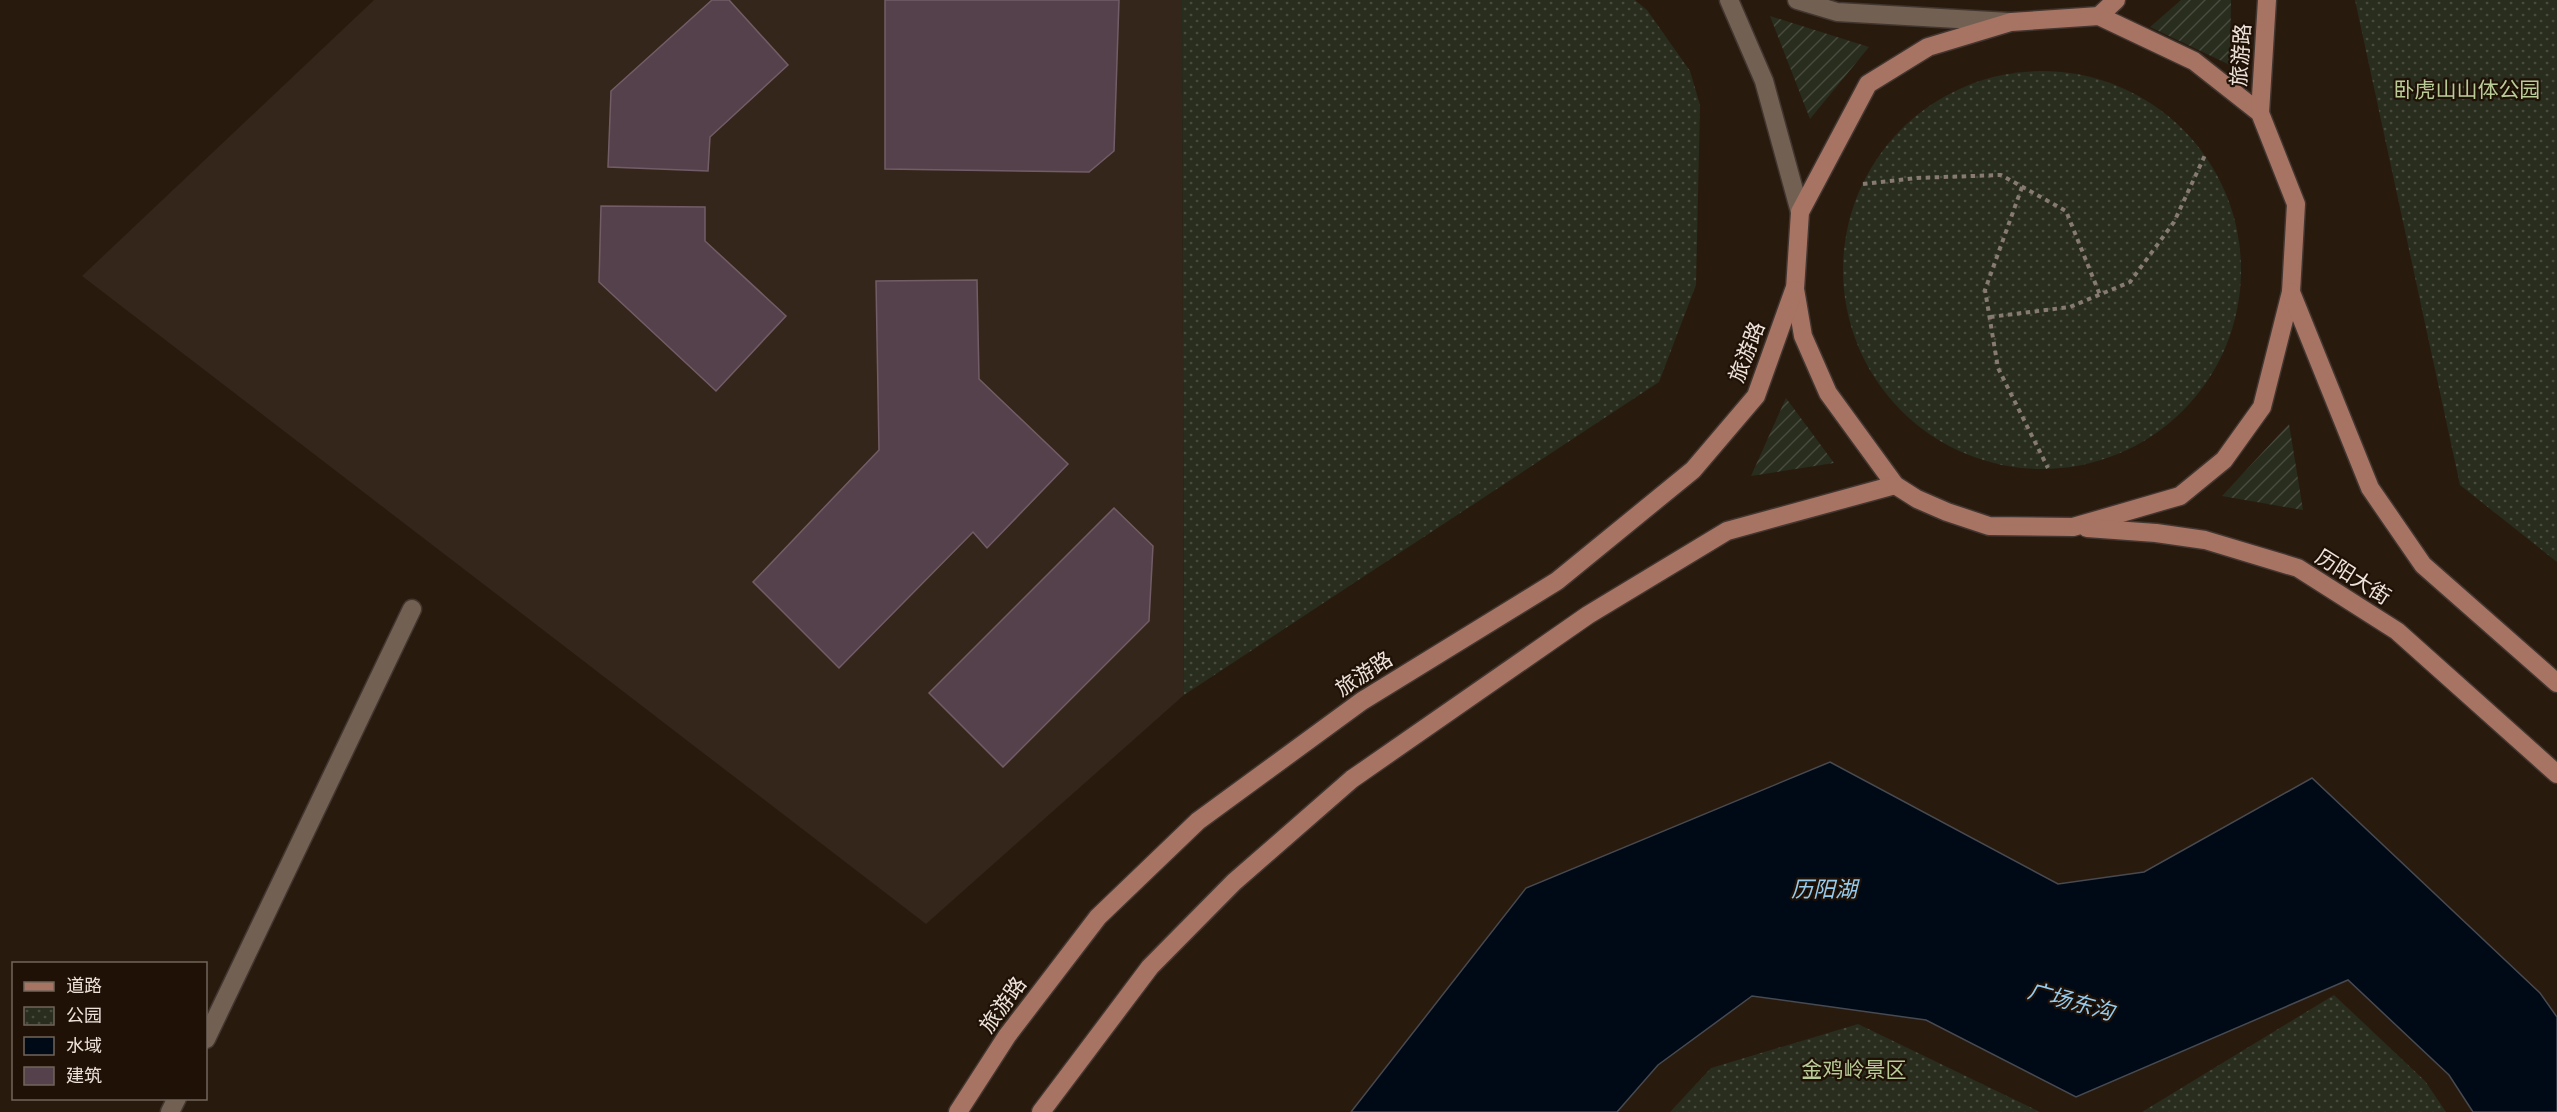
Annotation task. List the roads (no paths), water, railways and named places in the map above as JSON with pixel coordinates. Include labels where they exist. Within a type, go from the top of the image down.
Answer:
[{"type":"main road","points":[[2099,16],[2116,0]]},
{"type":"main road","name":"旅游路","points":[[2260,113],[2267,0]]},
{"type":"main road","points":[[2099,16],[2194,61],[2260,113],[2296,204],[2291,292],[2262,407],[2224,460],[2180,496],[2073,527],[1989,526],[1937,508],[1896,485],[1828,393],[1803,336],[1795,289],[1800,212],[1868,84],[1928,47],[2011,22],[2099,16]]},
{"type":"main road","name":"旅游路","points":[[958,1112],[1007,1036],[1098,917],[1198,821],[1362,701],[1557,581],[1693,470],[1756,396],[1795,289]]},
{"type":"main road","points":[[2291,292],[2370,488],[2423,565],[2557,683]]},
{"type":"main road","points":[[1041,1112],[1150,967],[1234,882],[1352,779],[1588,615],[1727,531],[1896,485]]},
{"type":"main road","name":"历阳大街","points":[[2073,527],[2156,533],[2205,540],[2298,568],[2397,632],[2557,774]]},
{"type":"street","points":[[1729,0],[1764,81],[1800,212]]},
{"type":"street","points":[[1797,0],[1837,12],[2011,22]]},
{"type":"street","points":[[207,1036],[412,609]]},
{"type":"water","name":"历阳湖","points":[[1830,762],[2058,884],[2144,872],[2312,778],[2540,993],[2557,1017],[2557,1112],[2473,1112],[2449,1075],[2348,980],[2076,1097],[1926,1020],[1752,996],[1658,1065],[1617,1112],[1351,1112],[1526,888]]},
{"type":"park label","name":"卧虎山山体公园","points":[[2467,90]]},
{"type":"park label","name":"金鸡岭景区","points":[[1854,1070]]},
{"type":"water label","name":"广场东沟","points":[[2071,1001]]}]
